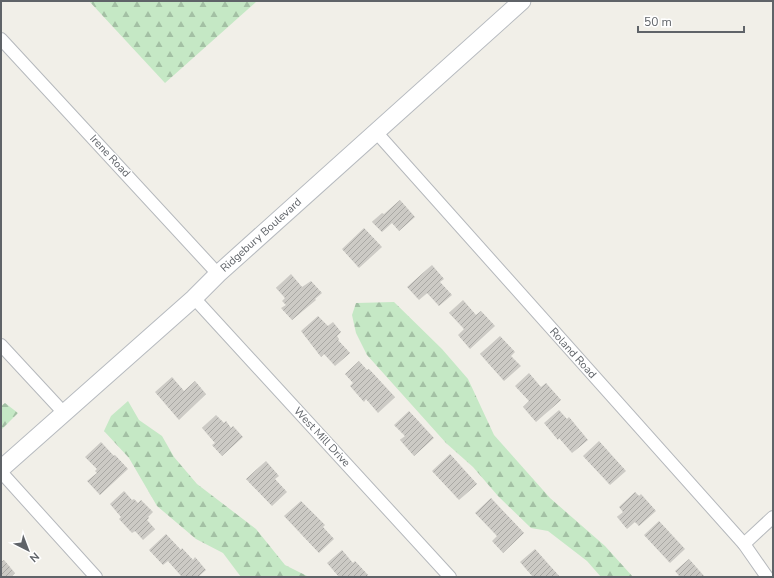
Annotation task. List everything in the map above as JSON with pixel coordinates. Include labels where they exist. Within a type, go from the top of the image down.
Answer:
[{"type":"street","name":"Ridgebury Boulevard","points":[[1,471],[522,1]]},
{"type":"street","name":"Irene Road","points":[[1,38],[218,274]]},
{"type":"street","name":"Roland Road","points":[[376,132],[744,544],[767,577]]},
{"type":"street","name":"West Mill Drive","points":[[194,298],[450,577]]},
{"type":"street","points":[[1,345],[64,413]]},
{"type":"street","points":[[1,471],[96,577]]},
{"type":"street","points":[[744,544],[773,517]]},
{"type":"green space","points":[[89,1],[257,1],[165,83]]},
{"type":"green space","points":[[394,302],[442,349],[468,379],[494,435],[550,498],[605,546],[633,577],[601,577],[587,561],[548,531],[531,528],[498,496],[473,467],[446,443],[367,355],[356,333],[352,315],[356,303]]},
{"type":"green space","points":[[128,401],[139,420],[162,436],[174,457],[197,484],[256,529],[285,565],[309,577],[241,577],[223,553],[196,539],[157,506],[129,458],[104,431],[111,416]]},
{"type":"green space","points":[[5,403],[18,413],[1,430],[1,406]]},
{"type":"building","points":[[400,200],[415,217],[399,231],[392,223],[382,232],[372,222]]},
{"type":"building","points":[[364,228],[382,247],[359,268],[342,249]]},
{"type":"building","points":[[432,265],[444,279],[440,282],[452,295],[439,306],[427,293],[419,300],[407,287]]},
{"type":"building","points":[[291,274],[302,287],[311,281],[322,293],[292,320],[281,308],[286,305],[282,301],[285,298],[276,288]]},
{"type":"building","points":[[463,300],[476,315],[481,311],[495,326],[470,349],[458,335],[464,329],[449,313]]},
{"type":"building","points":[[318,316],[328,326],[333,322],[341,332],[337,336],[339,339],[338,340],[350,353],[335,366],[324,354],[321,357],[301,331]]},
{"type":"building","points":[[500,336],[515,352],[511,356],[521,366],[504,381],[480,354]]},
{"type":"building","points":[[359,361],[367,370],[369,369],[395,397],[378,413],[366,399],[364,402],[350,386],[353,383],[345,374]]},
{"type":"building","points":[[529,373],[541,387],[546,383],[561,400],[536,422],[523,407],[529,401],[515,386]]},
{"type":"building","points":[[172,377],[184,391],[195,381],[206,394],[179,420],[155,392]]},
{"type":"building","points":[[559,410],[567,419],[569,417],[588,440],[572,453],[559,438],[558,440],[544,423]]},
{"type":"building","points":[[409,411],[434,438],[414,456],[400,440],[405,436],[394,425]]},
{"type":"building","points":[[216,415],[224,423],[226,421],[231,428],[233,426],[243,437],[222,456],[212,445],[215,443],[202,428]]},
{"type":"building","points":[[599,441],[626,471],[610,485],[583,456]]},
{"type":"building","points":[[101,442],[128,469],[100,495],[87,481],[97,473],[95,471],[97,469],[85,457]]},
{"type":"building","points":[[450,454],[477,484],[459,500],[432,471]]},
{"type":"building","points":[[266,461],[279,476],[275,479],[287,492],[272,506],[246,479]]},
{"type":"building","points":[[124,491],[132,500],[134,499],[138,503],[141,500],[153,512],[147,520],[155,529],[143,540],[135,531],[132,533],[119,519],[121,517],[110,504]]},
{"type":"building","points":[[635,492],[639,496],[641,494],[656,511],[639,526],[635,522],[627,529],[617,517],[623,512],[619,507]]},
{"type":"building","points":[[491,498],[524,533],[503,553],[492,541],[497,536],[475,513]]},
{"type":"building","points":[[301,501],[325,525],[323,527],[334,539],[319,553],[284,516]]},
{"type":"building","points":[[659,521],[685,549],[670,563],[644,535]]},
{"type":"building","points":[[166,534],[193,560],[195,557],[206,570],[198,577],[182,577],[168,561],[163,565],[149,550]]},
{"type":"building","points":[[535,549],[560,577],[533,577],[520,562]]},
{"type":"building","points":[[342,550],[353,563],[355,561],[368,575],[366,577],[339,577],[327,563]]},
{"type":"building","points":[[689,559],[705,577],[680,577],[675,571]]},
{"type":"building","points":[[4,560],[15,573],[11,577],[1,577],[1,562]]}]
